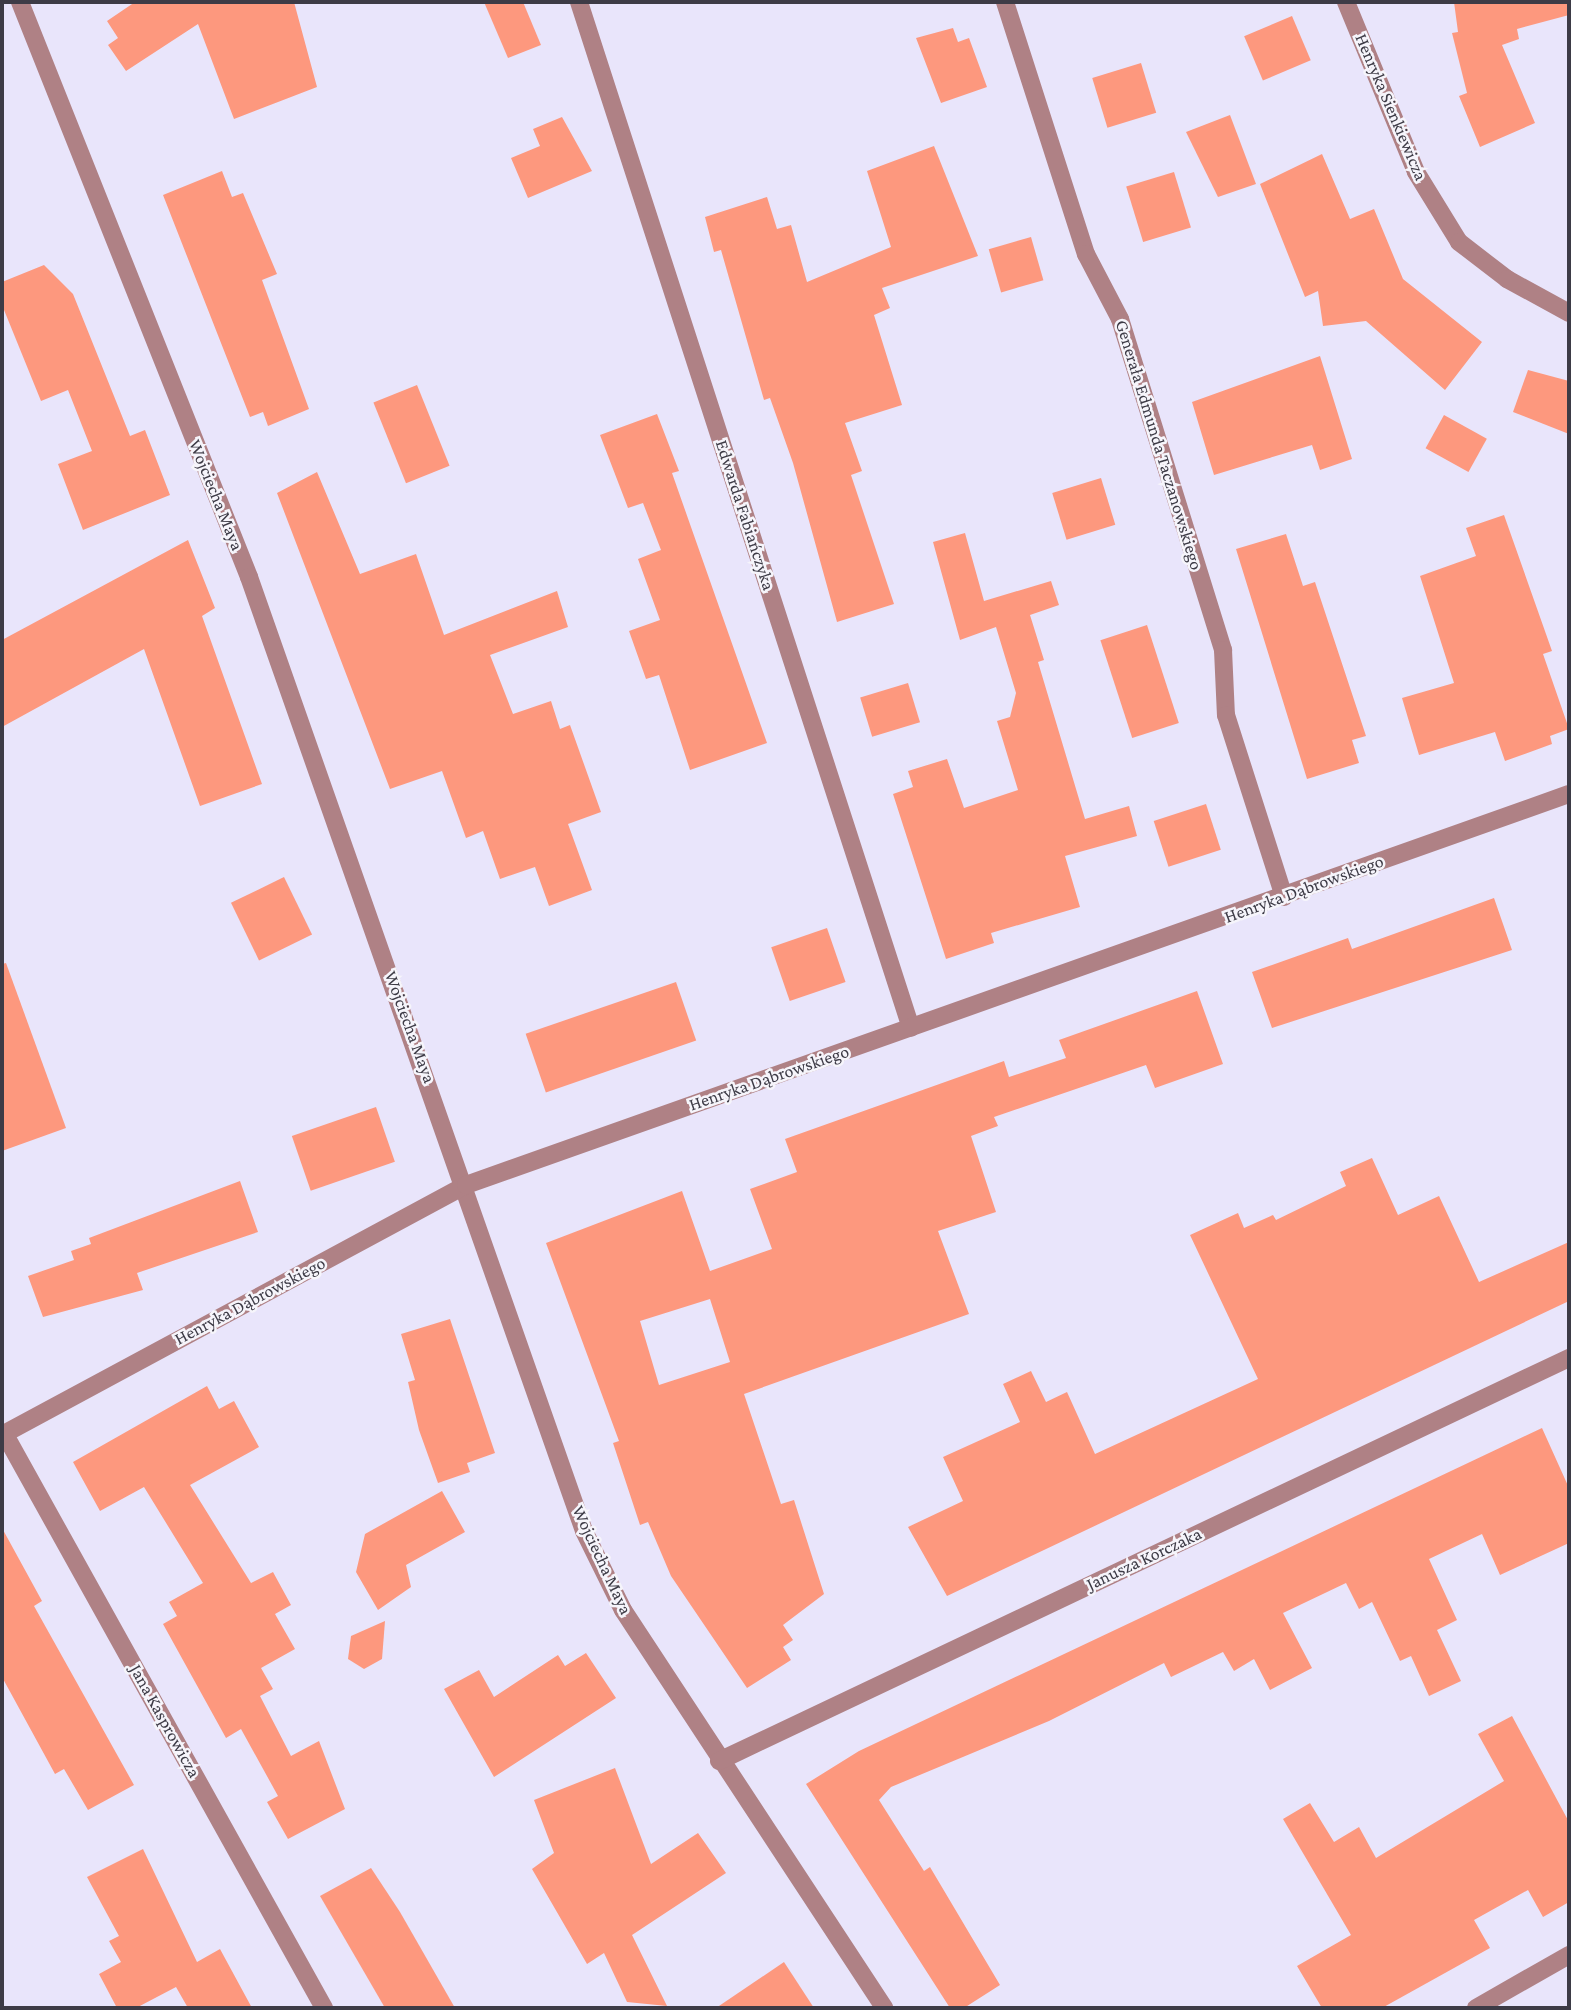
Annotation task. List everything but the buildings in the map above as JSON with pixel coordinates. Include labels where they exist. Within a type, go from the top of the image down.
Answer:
[{"type":"street","name":"Wojciecha Maya","points":[[20,2],[249,577],[466,1185],[584,1531],[623,1610],[884,2008]]},
{"type":"street","name":"Edwarda Fabiańczyka","points":[[579,2],[911,1028]]},
{"type":"street","name":"Generała Edmunda Taczanowskiego","points":[[1005,2],[1086,254],[1121,319],[1223,650],[1226,715],[1284,897]]},
{"type":"street","name":"Henryka Sienkiewicza","points":[[1346,2],[1416,172],[1459,243],[1507,279],[1569,313]]},
{"type":"street","name":"Henryka Dąbrowskiego","points":[[3,1434],[466,1185],[1569,794]]},
{"type":"street","name":"Janusza Korczaka","points":[[719,1760],[1569,1359]]},
{"type":"street","name":"Jana Kasprowicza","points":[[3,1434],[324,2008]]},
{"type":"street","points":[[1476,2008],[1569,1955]]}]
